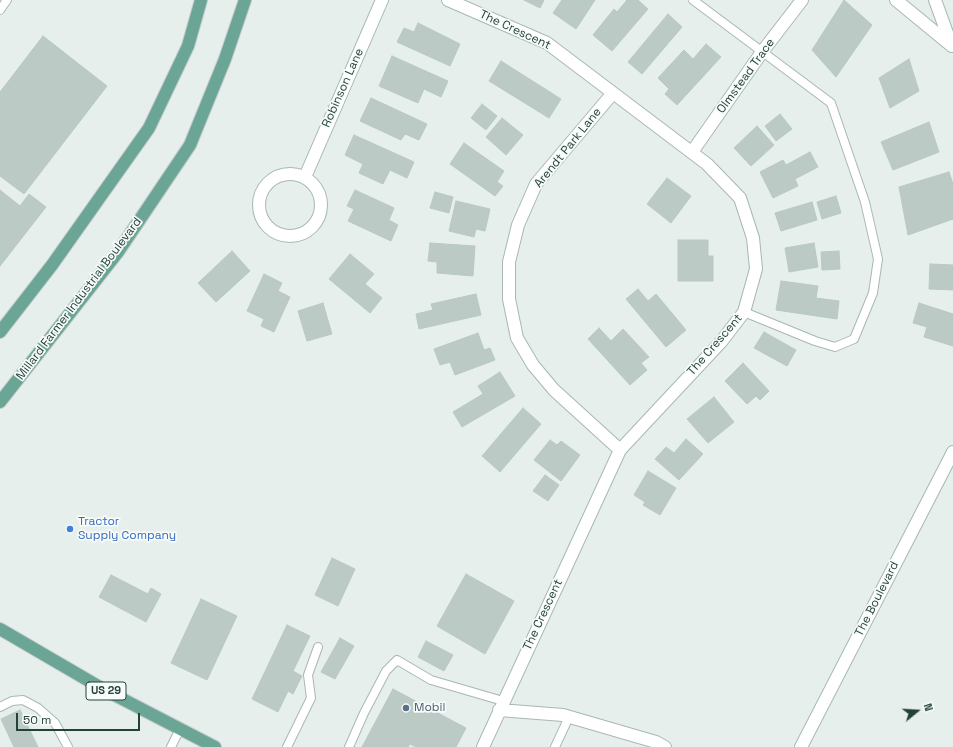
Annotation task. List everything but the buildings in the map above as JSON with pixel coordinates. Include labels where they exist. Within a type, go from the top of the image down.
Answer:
[{"type":"main road","points":[[0,332],[52,265],[149,128],[188,46],[201,0]]},
{"type":"main road","name":"Millard Farmer Industrial Boulevard","points":[[0,402],[118,252],[190,145],[225,59],[246,0]]},
{"type":"main road","name":"US 29","points":[[0,629],[103,689],[215,747]]},
{"type":"street","name":"Robinson Lane","points":[[305,177],[382,0]]},
{"type":"street","name":"The Crescent","points":[[448,0],[547,43],[707,164],[740,198],[753,238],[756,269],[744,312],[721,342],[620,450],[483,747]]},
{"type":"street","name":"Olmstead Trace","points":[[692,152],[762,52],[802,0]]},
{"type":"street","points":[[896,0],[952,47]]},
{"type":"street","points":[[935,0],[952,47]]},
{"type":"street","name":"Arendt Park Lane","points":[[613,92],[536,184],[518,225],[509,262],[509,299],[517,338],[533,365],[554,390],[620,450]]},
{"type":"street","points":[[295,173],[305,177],[313,183],[320,197],[320,212],[317,222],[310,230],[301,235],[280,235],[271,230],[264,223],[258,203],[261,193],[266,184],[275,177],[295,173]]},
{"type":"street","name":"The Boulevard","points":[[801,747],[953,452]]},
{"type":"street","points":[[501,706],[569,717],[656,742],[665,747]]},
{"type":"lane","points":[[0,10],[7,0]]},
{"type":"lane","points":[[693,0],[831,103],[865,202],[878,259],[873,293],[854,339],[835,347],[815,341],[744,312]]},
{"type":"lane","points":[[287,747],[311,698],[308,675],[318,646]]},
{"type":"lane","points":[[349,747],[364,713],[386,671],[397,660],[431,680],[501,706]]},
{"type":"lane","points":[[0,707],[12,701],[22,700],[38,708],[55,723],[68,747]]},
{"type":"lane","points":[[555,747],[569,717]]},
{"type":"lane","points":[[171,747],[180,729]]},
{"type":"place","name":"Tractor Supply Company","points":[[70,529]]},
{"type":"place","name":"Mobil","points":[[406,708]]}]
